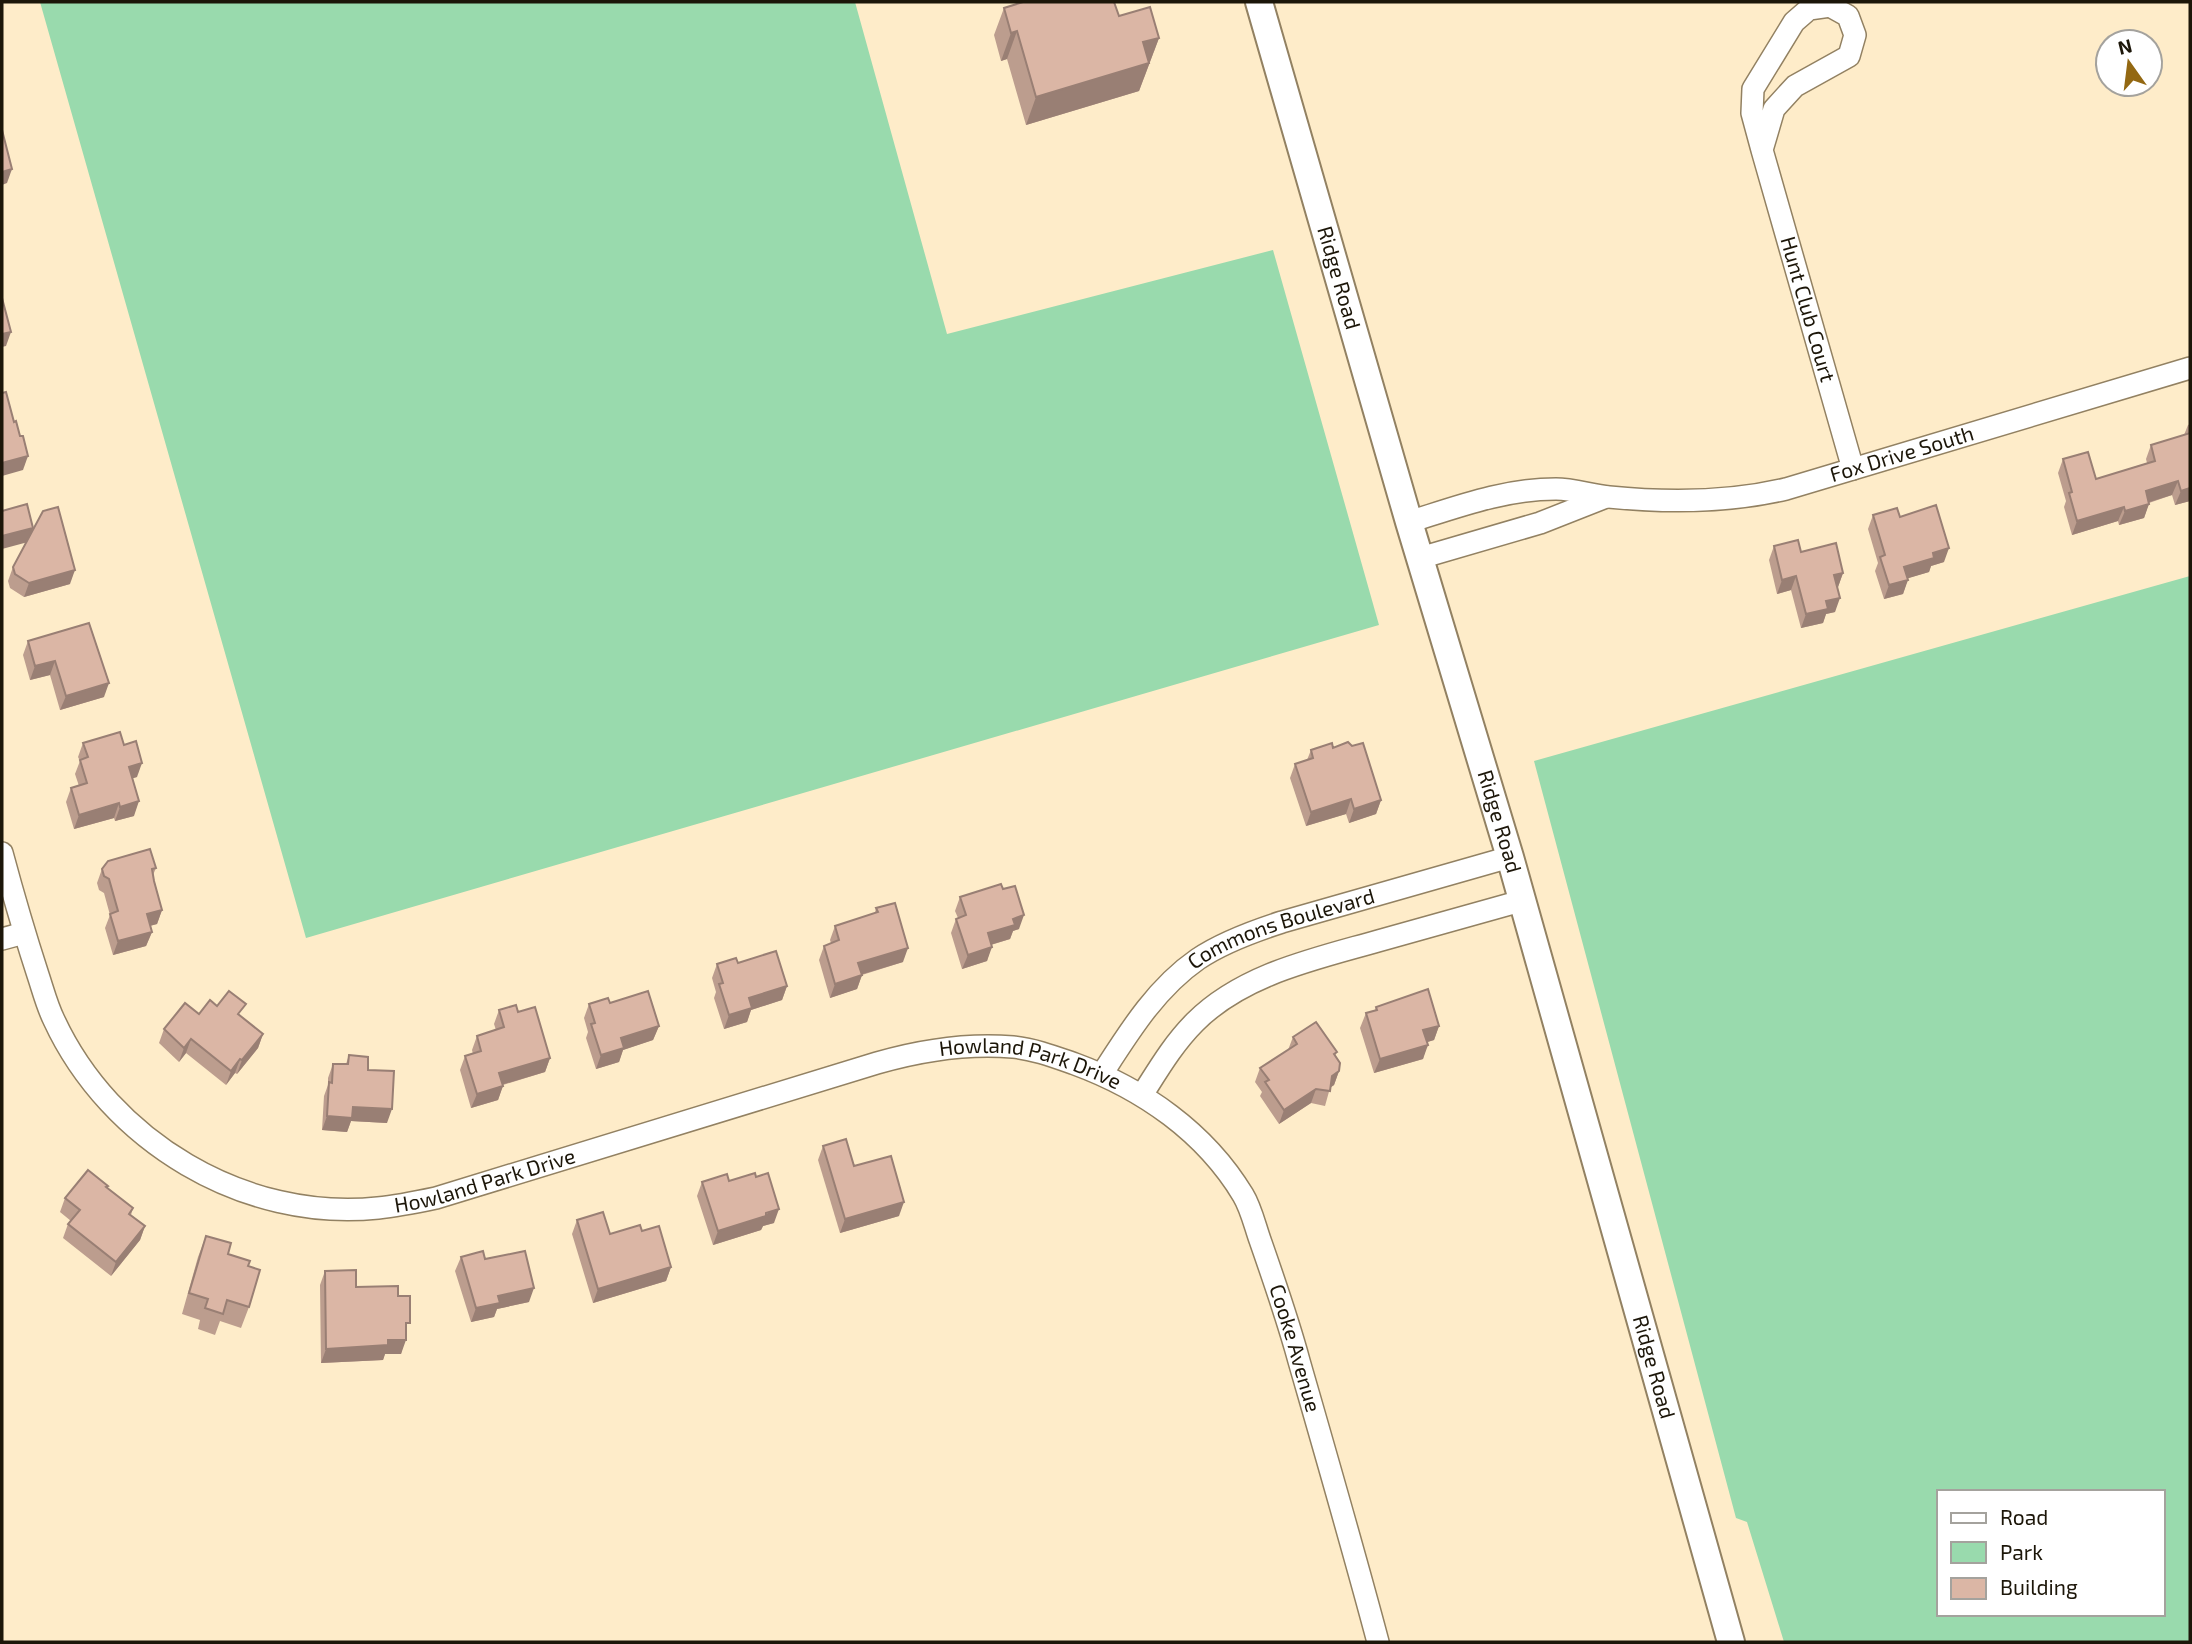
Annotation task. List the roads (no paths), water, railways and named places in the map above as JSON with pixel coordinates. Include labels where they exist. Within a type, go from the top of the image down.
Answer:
[{"type":"street","name":"Ridge Road","points":[[1259,2],[1409,522],[1510,857],[1731,1642]]},
{"type":"street","name":"Hunt Club Court","points":[[1762,150],[1774,109],[1795,86],[1849,56],[1856,35],[1848,16],[1830,6],[1809,9],[1794,22],[1753,89],[1752,113],[1762,150],[1853,469]]},
{"type":"street","name":"Fox Drive South","points":[[1409,522],[1508,492],[1558,488],[1608,496],[1671,501],[1729,500],[1786,489],[2190,368]]},
{"type":"street","name":"Fox Drive South","points":[[1420,558],[1540,523],[1608,496]]},
{"type":"street","name":"Howland Park Drive","points":[[2,853],[24,933],[53,1019],[86,1075],[110,1105],[164,1150],[206,1175],[269,1199],[303,1206],[377,1209],[436,1198],[877,1063],[947,1047],[1017,1048],[1102,1074],[1142,1095]]},
{"type":"street","name":"Commons Boulevard","points":[[1102,1074],[1140,1016],[1166,987],[1199,958],[1254,931],[1510,857]]},
{"type":"street","name":"Commons Boulevard","points":[[1142,1095],[1169,1052],[1196,1021],[1228,997],[1263,977],[1307,961],[1521,901]]},
{"type":"street","points":[[2,939],[24,933]]},
{"type":"street","name":"Cooke Avenue","points":[[1142,1095],[1187,1128],[1219,1161],[1244,1197],[1283,1303],[1378,1642]]}]
